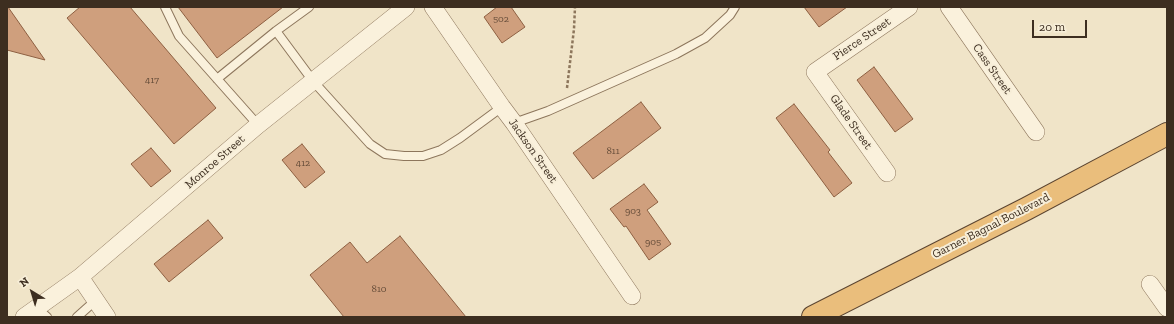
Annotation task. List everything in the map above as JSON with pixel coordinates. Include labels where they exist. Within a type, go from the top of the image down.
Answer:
[{"type":"highway","name":"Garner Bagnal Boulevard","points":[[813,317],[1026,209],[1167,134]]},
{"type":"street","name":"Monroe Street","points":[[36,314],[258,125],[406,7]]},
{"type":"street","name":"Jackson Street","points":[[433,7],[632,296]]},
{"type":"street","name":"Pierce Street","points":[[815,72],[909,7]]},
{"type":"street","name":"Cass Street","points":[[949,7],[1036,132]]},
{"type":"street","name":"Glade Street","points":[[815,72],[887,173]]},
{"type":"street","points":[[80,277],[107,317]]},
{"type":"street","points":[[1150,284],[1167,308]]},
{"type":"lane","points":[[165,7],[180,36],[258,125]]},
{"type":"lane","points":[[217,79],[276,30],[309,7]]},
{"type":"lane","points":[[514,123],[564,104],[676,54],[706,38],[730,15],[735,7]]},
{"type":"lane","points":[[276,30],[312,81],[370,144],[385,154],[422,156],[441,150],[502,107]]},
{"type":"lane","points":[[76,317],[96,300]]},
{"type":"path","points":[[564,104],[568,81],[575,7]]},
{"type":"building","points":[[8,7],[45,60],[7,50]]},
{"type":"building","points":[[80,7],[130,7],[216,108],[174,144],[67,18]]},
{"type":"building","points":[[178,7],[283,7],[217,58]]},
{"type":"building","points":[[497,7],[511,7],[525,27],[502,43],[484,17]]},
{"type":"building","points":[[804,7],[847,7],[819,27]]},
{"type":"building","points":[[874,67],[913,119],[895,132],[857,80]]},
{"type":"building","points":[[641,102],[661,128],[593,179],[573,153]]},
{"type":"building","points":[[794,104],[830,150],[828,152],[852,183],[834,197],[776,118]]},
{"type":"building","points":[[302,144],[325,172],[305,188],[282,160]]},
{"type":"building","points":[[151,148],[171,171],[151,187],[131,164]]},
{"type":"building","points":[[644,184],[658,202],[647,210],[671,244],[649,260],[626,226],[624,227],[610,209]]},
{"type":"building","points":[[208,220],[223,238],[169,282],[154,264]]},
{"type":"building","points":[[400,236],[466,317],[344,317],[310,275],[350,242],[367,263]]}]
